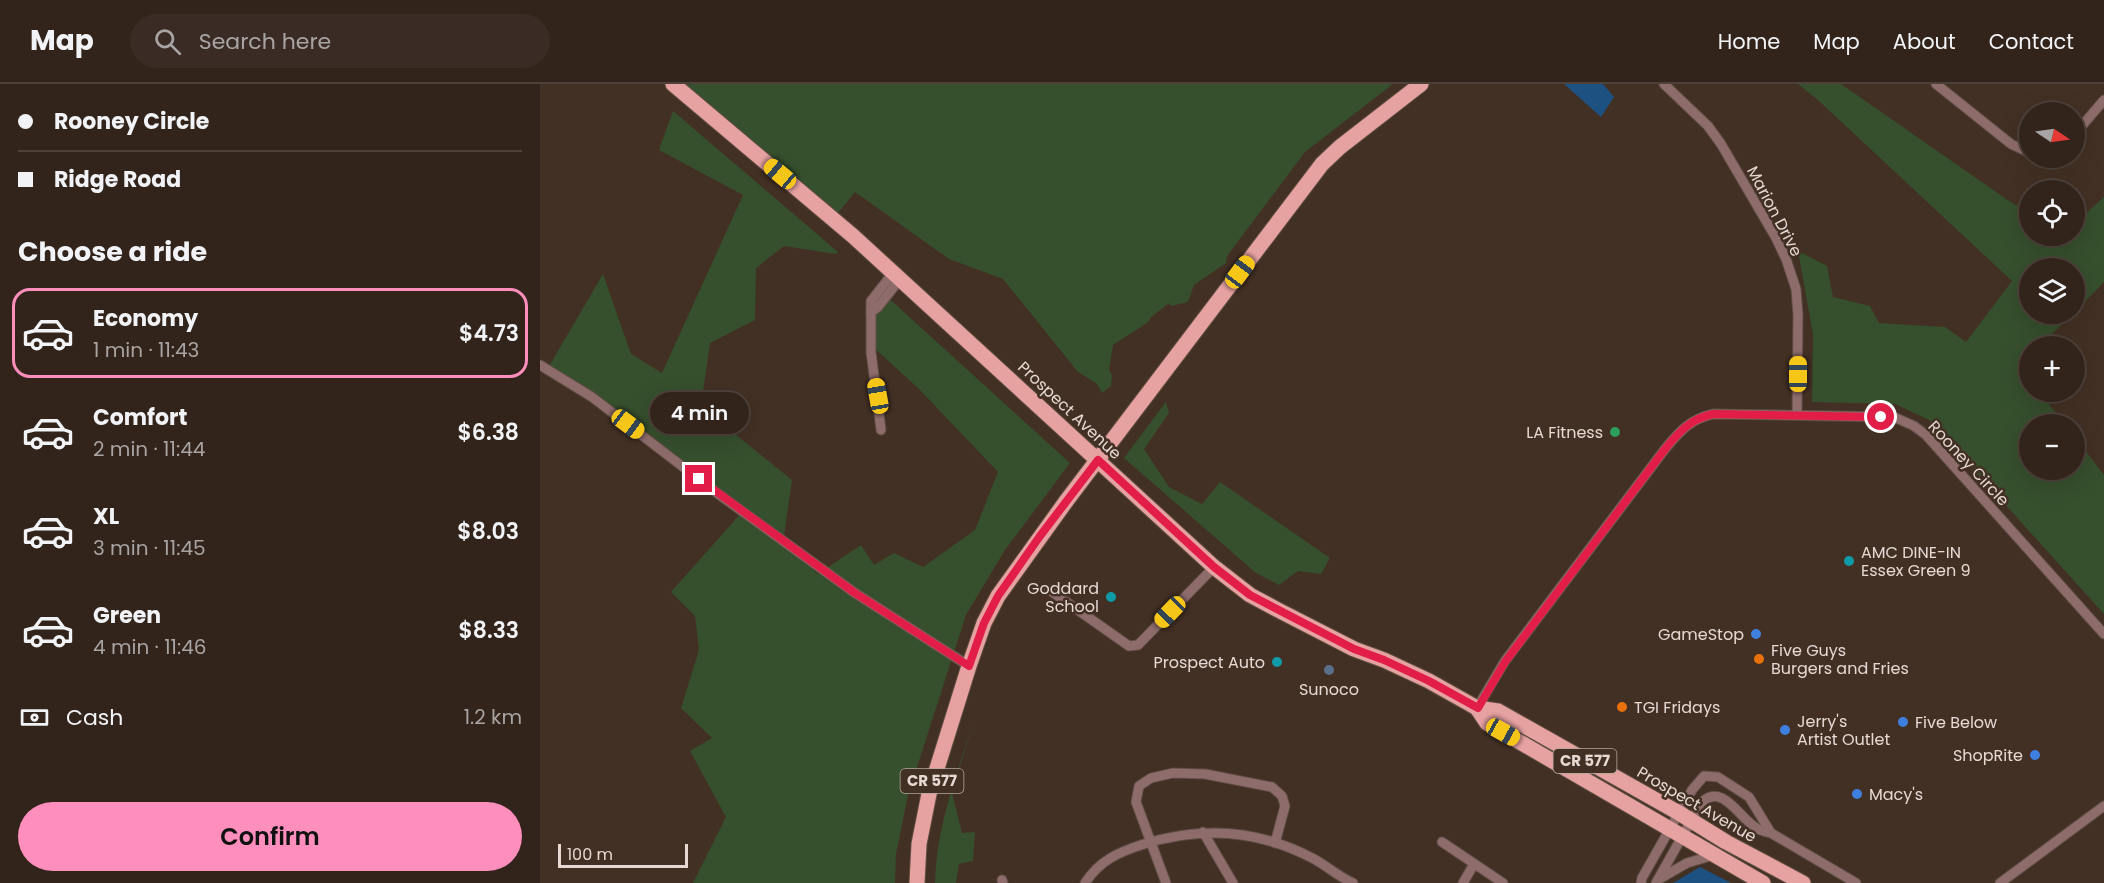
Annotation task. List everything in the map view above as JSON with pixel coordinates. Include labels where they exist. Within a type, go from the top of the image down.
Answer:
[{"type":"main road","name":"Prospect Avenue","points":[[674,84],[853,236],[1214,567],[1250,595],[1354,649],[1429,681],[1478,708],[1498,711],[1726,842],[1803,883]]},
{"type":"main road","points":[[1098,460],[1322,164],[1340,147],[1421,84]]},
{"type":"main road","name":"CR 577","points":[[917,883],[919,844],[926,803],[984,623],[998,596],[1020,563],[1098,460]]},
{"type":"main road","name":"Prospect Avenue","points":[[1478,708],[1487,723],[1763,883]]},
{"type":"street","name":"Marion Drive","points":[[1664,84],[1708,126],[1767,221],[1786,259],[1797,289],[1797,414]]},
{"type":"street","points":[[1936,84],[2011,144],[2019,148]]},
{"type":"street","points":[[2085,122],[2104,100]]},
{"type":"street","points":[[881,430],[871,352],[871,312],[878,306],[897,276]]},
{"type":"street","points":[[540,365],[592,397],[717,493],[855,593],[969,666]]},
{"type":"street","name":"Rooney Circle","points":[[1478,708],[1505,662],[1665,449],[1684,426],[1703,416],[1713,414],[1893,417],[1914,426],[1926,435],[2104,634]]},
{"type":"street","points":[[1048,589],[1130,646],[1138,645],[1214,567]]},
{"type":"street","points":[[1166,883],[1136,802],[1139,786],[1151,778],[1173,773],[1205,774],[1272,787],[1282,796],[1285,806],[1275,843]]},
{"type":"street","points":[[1641,883],[1642,878],[1685,817],[1697,782],[1704,776],[1713,776],[1729,783],[1749,797],[1771,834]]},
{"type":"street","points":[[1658,881],[1676,832],[1685,817],[1705,799],[1714,796],[1727,801],[1757,829],[1771,834],[1856,883]]},
{"type":"street","points":[[2000,883],[2104,806]]},
{"type":"street","points":[[1203,832],[1233,883]]},
{"type":"street","points":[[1085,883],[1100,864],[1109,857],[1149,842],[1203,832],[1225,832],[1275,843],[1312,858],[1346,882]]},
{"type":"street","points":[[1442,842],[1503,883]]},
{"type":"street","points":[[1658,881],[1687,863],[1714,855]]},
{"type":"street","points":[[1463,883],[1474,864]]},
{"type":"green space","points":[[681,84],[1393,84],[1305,152],[1227,256],[1226,263],[1194,285],[1188,302],[1171,306],[1169,303],[1146,324],[1113,345],[1109,370],[1112,375],[1111,386],[1102,393],[1097,384],[1078,372],[1003,279],[949,259],[855,192],[838,213]]},
{"type":"green space","points":[[1798,84],[1841,84],[2019,206],[2019,246],[2085,246],[2085,214],[2104,197],[2104,282],[2085,302],[2085,258],[2019,258],[2019,324],[2062,324],[2050,336],[2019,336],[2019,402],[2047,402],[2057,414],[2019,414],[2019,480],[2085,480],[2085,450],[2104,475],[2104,614],[1929,420],[1895,404],[1812,402],[1813,334],[1798,251],[1827,266],[1833,297],[1870,306],[1879,323],[1945,327],[1966,342],[2012,281]]},
{"type":"green space","points":[[673,111],[838,252],[836,254],[784,246],[756,268],[755,320],[710,343],[703,391],[714,417],[792,480],[783,543],[818,574],[861,545],[874,565],[894,553],[923,567],[975,530],[998,472],[919,389],[872,346],[870,312],[883,293],[1070,463],[1005,550],[966,615],[908,795],[896,854],[895,883],[693,883],[726,817],[690,751],[712,738],[681,708],[699,650],[695,616],[671,592],[742,512],[548,368],[603,274],[631,354],[662,373],[743,195],[659,150]]},
{"type":"green space","points":[[1166,402],[1169,413],[1144,449],[1169,487],[1202,504],[1220,482],[1330,558],[1321,574],[1298,571],[1279,585],[1256,573],[1124,458]]},
{"type":"green space","points":[[974,720],[952,793],[962,833],[975,832],[973,861],[959,864],[956,883],[935,883],[943,821]]},
{"type":"water","points":[[1564,84],[1603,84],[1614,97],[1601,117]]},
{"type":"water","points":[[1700,867],[1731,883],[1673,883]]},
{"type":"place","name":"LA Fitness","points":[[1615,432]]},
{"type":"place","name":"AMC DINE-IN Essex Green 9","points":[[1849,561]]},
{"type":"place","name":"Goddard School","points":[[1111,597]]},
{"type":"place","name":"GameStop","points":[[1756,634]]},
{"type":"place","name":"Five Guys Burgers and Fries","points":[[1759,659]]},
{"type":"place","name":"Prospect Auto","points":[[1277,662]]},
{"type":"place","name":"Sunoco","points":[[1329,670]]},
{"type":"place","name":"TGI Fridays","points":[[1622,707]]},
{"type":"place","name":"Five Below","points":[[1903,722]]},
{"type":"place","name":"Jerry's Artist Outlet","points":[[1785,730]]},
{"type":"place","name":"ShopRite","points":[[2035,755]]},
{"type":"place","name":"Macy's","points":[[1857,794]]},
{"type":"route","points":[[699,479],[855,593],[969,666],[984,623],[1013,572],[1098,460],[1214,567],[1250,595],[1354,649],[1429,681],[1478,708],[1505,662],[1684,426],[1703,416],[1713,414],[1881,417]]}]
